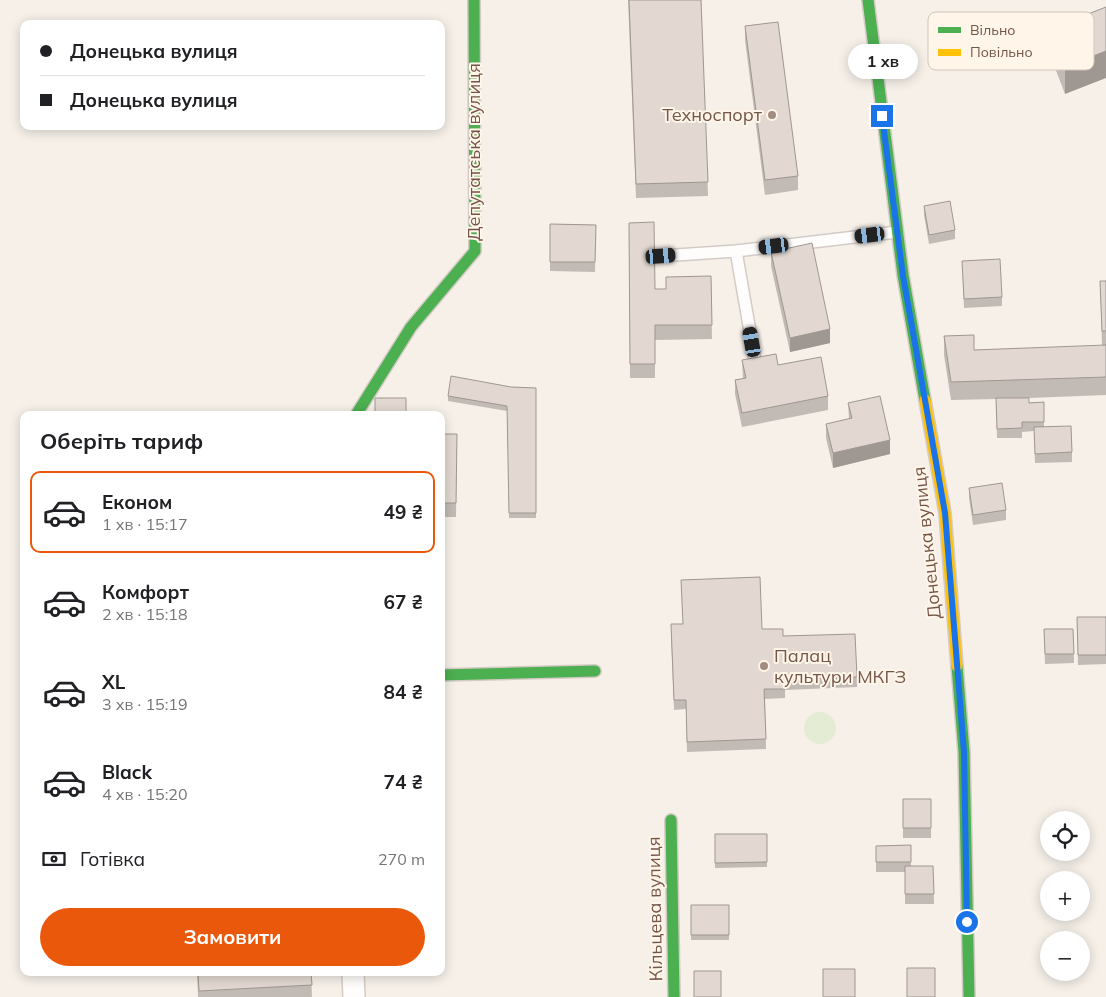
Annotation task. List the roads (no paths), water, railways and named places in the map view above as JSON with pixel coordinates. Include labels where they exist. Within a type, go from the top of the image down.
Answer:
[{"type":"street","name":"Депутатська вулиця","points":[[358,411],[411,327],[475,251],[474,0]]},
{"type":"street","name":"Донецька вулиця","points":[[868,0],[903,276],[945,513],[964,752],[969,997]]},
{"type":"street","points":[[445,675],[595,671]]},
{"type":"street","name":"Кільцева вулиця","points":[[671,820],[674,997]]},
{"type":"street","points":[[353,976],[354,997]]},
{"type":"lane","points":[[661,256],[736,251],[897,232]]},
{"type":"lane","points":[[736,251],[755,360]]},
{"type":"place","name":"Техноспорт","points":[[772,115]]},
{"type":"place","name":"Палац культури МКГЗ","points":[[764,666]]}]
